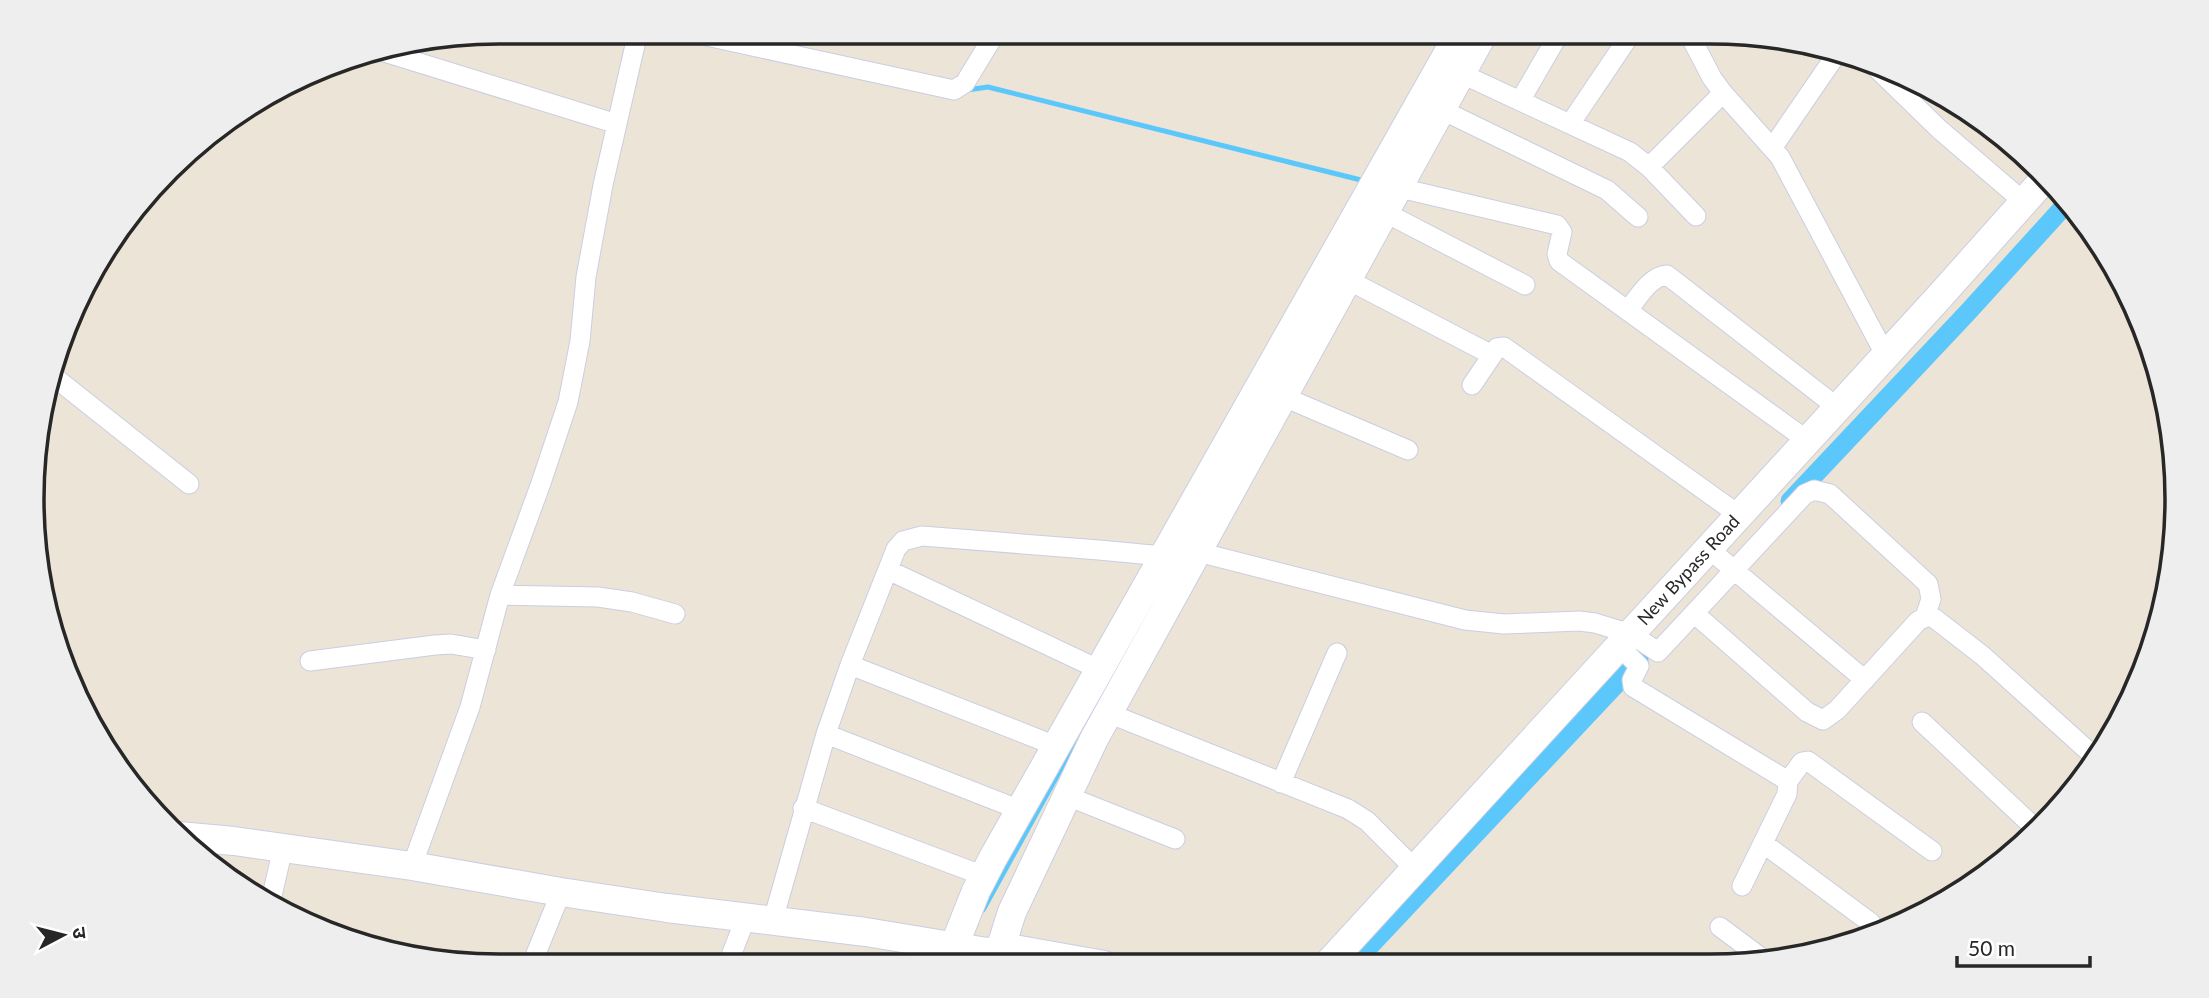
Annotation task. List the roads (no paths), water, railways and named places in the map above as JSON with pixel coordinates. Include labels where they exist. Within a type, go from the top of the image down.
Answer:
[{"type":"street","points":[[412,866],[470,707],[500,595],[541,483],[570,391],[580,341],[586,277],[635,44]]},
{"type":"street","points":[[743,44],[954,90],[965,83],[989,44]]},
{"type":"street","points":[[992,954],[1180,559],[1454,44]]},
{"type":"street","points":[[953,954],[984,876],[1098,669],[1180,559],[1284,397],[1478,44]]},
{"type":"street","points":[[1520,101],[1553,44]]},
{"type":"street","points":[[1570,124],[1624,44]]},
{"type":"street","points":[[1694,44],[1723,93],[1773,147],[1886,356]]},
{"type":"street","points":[[396,55],[617,124]]},
{"type":"street","points":[[1773,147],[1832,60]]},
{"type":"street","points":[[1462,74],[1630,152],[1649,167],[1696,216]]},
{"type":"street","points":[[1888,80],[1938,129],[2024,202]]},
{"type":"street","points":[[1649,167],[1723,93]]},
{"type":"street","points":[[1442,110],[1607,190],[1638,217]]},
{"type":"street","name":"New Bypass Road","points":[[1337,954],[1415,869],[1723,562],[1740,515],[2039,185]]},
{"type":"street","points":[[1400,188],[1557,225],[1562,232],[1557,254],[1559,261],[1808,441]]},
{"type":"street","points":[[1386,213],[1525,285]]},
{"type":"street","points":[[1628,310],[1654,279],[1667,275],[1838,408]]},
{"type":"street","points":[[1348,280],[1492,355]]},
{"type":"street","points":[[1472,385],[1497,348],[1504,347],[1740,515]]},
{"type":"street","points":[[59,381],[189,484]]},
{"type":"street","points":[[1284,397],[1408,450]]},
{"type":"street","points":[[735,954],[759,919],[803,808],[850,665],[896,549],[903,541],[922,536],[1180,559],[1465,620],[1504,624],[1579,621],[1607,625],[1636,649],[1660,650],[1695,614],[1723,562],[1805,494],[1820,490],[1830,494],[1928,584],[1931,599],[1924,617],[1831,716],[1823,720],[1816,718],[1695,614]]},
{"type":"street","points":[[1723,562],[1865,680]]},
{"type":"street","points":[[888,570],[1098,669]]},
{"type":"street","points":[[500,595],[598,597],[632,602],[675,614]]},
{"type":"street","points":[[1924,617],[1934,618],[1983,656],[2089,752]]},
{"type":"street","points":[[310,660],[443,645],[486,650]]},
{"type":"street","points":[[1636,649],[1639,668],[1632,680],[1633,687],[1788,781]]},
{"type":"street","points":[[1280,783],[1337,653]]},
{"type":"street","points":[[850,665],[1056,746]]},
{"type":"street","points":[[1108,713],[1348,809],[1367,821],[1415,869]]},
{"type":"street","points":[[1922,722],[2030,823]]},
{"type":"street","points":[[826,734],[1020,810]]},
{"type":"street","points":[[1742,886],[1787,794],[1788,781],[1802,762],[1808,761],[1931,851]]},
{"type":"street","points":[[1067,796],[1175,839]]},
{"type":"street","points":[[803,808],[984,876]]},
{"type":"street","points":[[196,838],[412,866],[561,892],[759,919],[942,954]]},
{"type":"street","points":[[1763,843],[1872,924]]},
{"type":"street","points":[[272,894],[283,848]]},
{"type":"street","points":[[536,954],[561,892]]},
{"type":"street","points":[[1720,927],[1753,952]]},
{"type":"street","points":[[1000,954],[1014,949],[1042,954]]},
{"type":"waterway","points":[[967,90],[988,87],[1365,181]]},
{"type":"waterway","points":[[1790,501],[2061,210]]},
{"type":"waterway","points":[[1362,954],[1639,660]]},
{"type":"waterway","points":[[983,910],[1114,673]]}]
